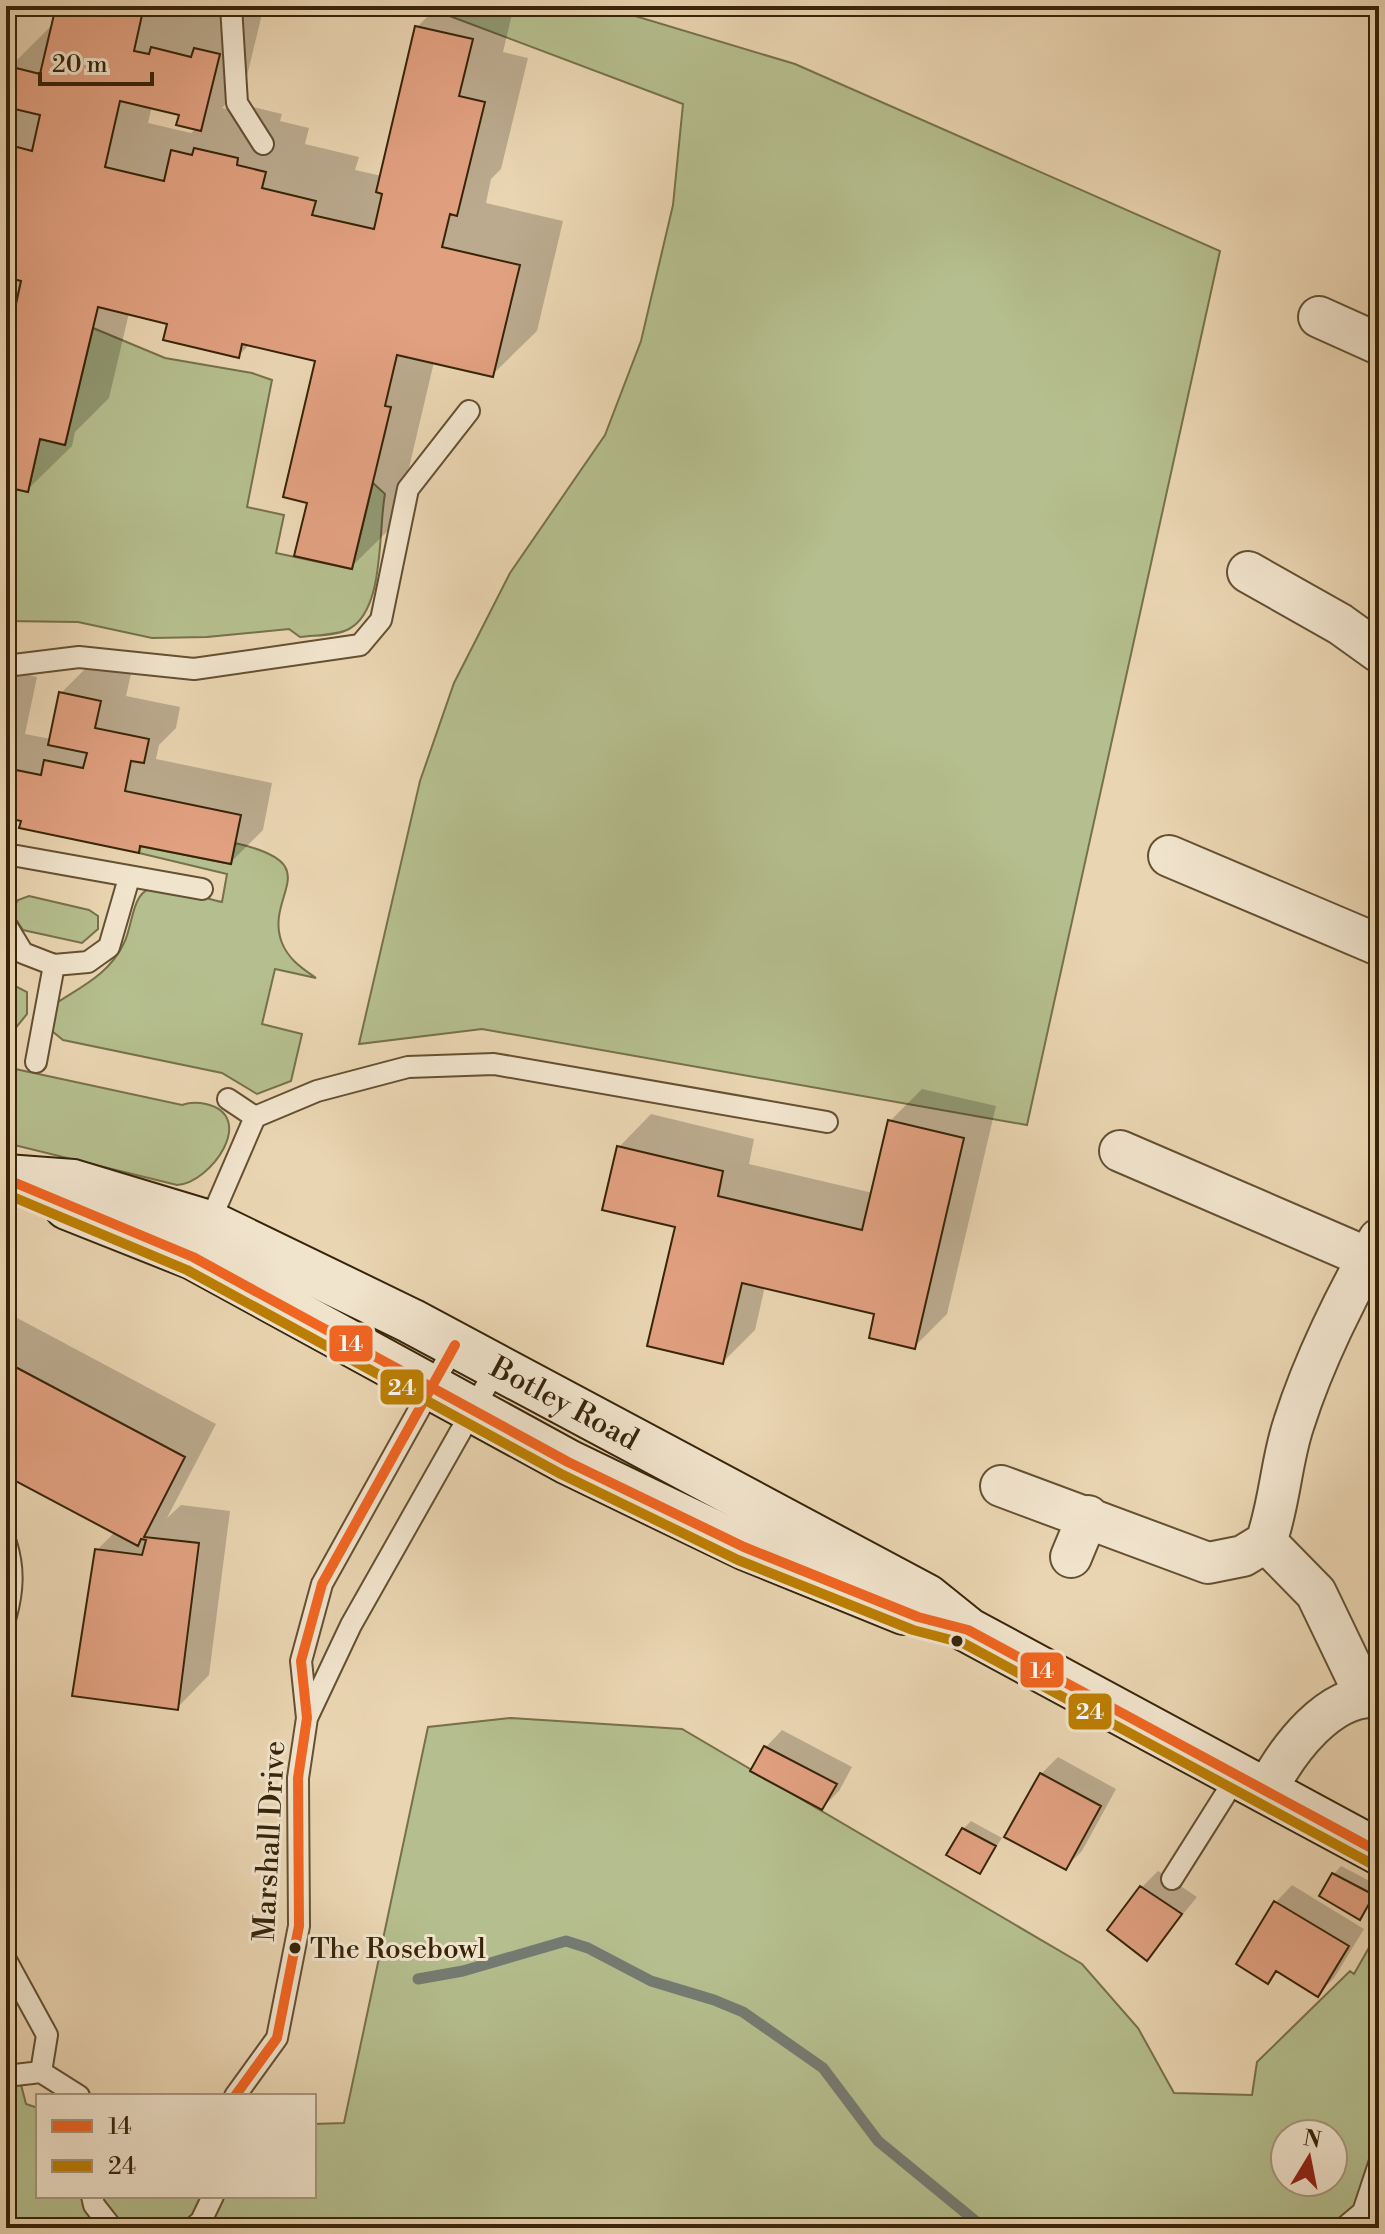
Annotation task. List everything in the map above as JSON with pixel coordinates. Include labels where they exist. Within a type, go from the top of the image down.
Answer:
[{"type":"main road","name":"Botley Road","points":[[6,1178],[201,1240],[455,1345],[927,1597],[968,1630],[1379,1852]]},
{"type":"main road","name":"Botley Road","points":[[201,1240],[430,1389],[568,1462],[744,1547],[918,1617],[968,1630]]},
{"type":"street","points":[[1319,317],[1379,344]]},
{"type":"street","points":[[1248,572],[1340,624],[1379,652]]},
{"type":"street","points":[[1169,856],[1379,945]]},
{"type":"street","points":[[1001,1486],[1208,1563],[1243,1556],[1266,1542],[1278,1508],[1293,1425],[1373,1249],[1120,1151]]},
{"type":"street","points":[[1071,1557],[1088,1516]]},
{"type":"street","points":[[1251,1784],[1277,1770],[1322,1718],[1343,1702],[1372,1696],[1316,1593],[1266,1542]]},
{"type":"lane","points":[[231,6],[237,103],[263,144]]},
{"type":"lane","points":[[6,666],[79,657],[194,669],[360,645],[381,620],[408,489],[469,411]]},
{"type":"lane","points":[[6,854],[202,889]]},
{"type":"lane","points":[[6,925],[23,953],[54,965],[88,962],[109,947],[129,878]]},
{"type":"lane","points":[[36,1062],[54,965]]},
{"type":"lane","points":[[201,1240],[255,1117],[317,1091],[408,1067],[494,1064],[827,1122]]},
{"type":"lane","points":[[228,1099],[255,1117]]},
{"type":"lane","name":"Marshall Drive","points":[[236,2094],[277,2038],[299,1926],[298,1778],[307,1718],[301,1661],[322,1584],[455,1345]]},
{"type":"lane","name":"Marshall Drive","points":[[307,1718],[351,1625],[497,1367]]},
{"type":"lane","points":[[6,1543],[13,1563],[6,1616]]},
{"type":"lane","points":[[1172,1879],[1251,1784]]},
{"type":"lane","points":[[6,1960],[47,2035],[41,2072]]},
{"type":"lane","points":[[6,2076],[41,2072],[76,2094]]},
{"type":"lane","points":[[1344,2228],[1363,2212],[1379,2164]]},
{"type":"lane","points":[[93,2198],[105,2227]]},
{"type":"lane","points":[[201,2226],[212,2198]]},
{"type":"green space","points":[[423,6],[602,6],[795,64],[1220,251],[1027,1125],[482,1029],[359,1044],[420,781],[454,683],[510,573],[605,435],[641,341],[673,205],[683,104]]},
{"type":"green space","points":[[6,277],[21,281],[13,318],[6,316]]},
{"type":"green space","points":[[93,328],[165,358],[252,373],[272,380],[247,507],[284,515],[276,553],[352,569],[373,483],[385,494],[378,568],[369,605],[361,619],[349,629],[325,635],[300,637],[289,629],[207,637],[152,638],[78,622],[6,621],[6,487],[28,492],[40,439],[65,445]]},
{"type":"green space","points":[[235,843],[264,852],[280,861],[287,871],[278,926],[282,943],[292,959],[316,978],[275,969],[262,1024],[302,1034],[291,1081],[257,1094],[222,1073],[63,1040],[52,1031],[52,1006],[102,972],[118,954],[143,892],[165,888],[222,902],[227,874],[139,853],[140,846],[231,864]]},
{"type":"green space","points":[[29,896],[89,910],[98,916],[98,929],[82,943],[23,930],[11,912],[18,900]]},
{"type":"green space","points":[[6,976],[13,985],[27,992],[27,1014],[14,1030],[6,1030]]},
{"type":"green space","points":[[6,1067],[182,1105],[206,1104],[221,1111],[228,1121],[229,1134],[215,1162],[190,1181],[177,1185],[6,1143]]},
{"type":"green space","points":[[511,1718],[682,1729],[1082,1964],[1138,2028],[1174,2093],[1252,2095],[1257,2062],[1350,1971],[1354,1974],[1379,1930],[1379,2228],[6,2228],[6,2026],[26,2104],[36,2107],[36,2198],[316,2198],[316,2124],[344,2123],[428,1727]]},
{"type":"building","points":[[56,6],[144,6],[134,51],[149,54],[151,47],[191,57],[194,48],[220,54],[201,131],[176,125],[179,115],[120,101],[105,167],[164,181],[171,150],[192,155],[194,148],[238,158],[237,165],[266,172],[262,188],[316,201],[312,215],[374,229],[382,194],[376,192],[415,26],[473,39],[459,96],[485,102],[457,216],[450,214],[442,247],[520,265],[493,377],[397,355],[385,406],[391,407],[352,569],[294,556],[307,503],[283,497],[315,361],[242,344],[239,358],[163,340],[167,324],[98,307],[65,445],[40,439],[28,492],[6,487],[6,318],[13,318],[21,281],[6,277],[6,144],[32,151],[40,115],[6,107],[6,76],[8,66],[40,74]]},
{"type":"building","points":[[59,692],[101,701],[95,728],[149,739],[144,763],[131,761],[125,791],[241,815],[231,864],[140,846],[139,853],[19,828],[21,821],[6,818],[6,768],[41,775],[44,760],[83,768],[87,753],[48,745]]},
{"type":"building","points":[[888,1120],[964,1138],[915,1349],[869,1338],[874,1314],[742,1283],[723,1364],[647,1346],[675,1227],[602,1210],[617,1146],[723,1171],[718,1196],[862,1230]]},
{"type":"building","points":[[6,1362],[185,1457],[144,1537],[199,1543],[178,1710],[72,1696],[95,1549],[142,1555],[146,1540],[141,1539],[138,1546],[6,1476]]},
{"type":"building","points":[[764,1746],[837,1784],[822,1810],[750,1771]]},
{"type":"building","points":[[1040,1773],[1101,1806],[1066,1870],[1004,1837]]},
{"type":"building","points":[[962,1828],[996,1846],[980,1874],[946,1855]]},
{"type":"building","points":[[1332,1873],[1374,1895],[1360,1920],[1319,1896]]},
{"type":"building","points":[[1140,1886],[1182,1914],[1147,1961],[1107,1930]]},
{"type":"building","points":[[1274,1901],[1349,1946],[1318,1997],[1276,1971],[1268,1984],[1236,1964]]},
{"type":"waterway","points":[[418,1979],[463,1971],[566,1941],[588,1948],[651,1981],[743,2012],[823,2068],[878,2141],[984,2228]]},
{"type":"transit line","name":"14","points":[[6,1179],[193,1257],[568,1462],[744,1547],[918,1617],[968,1630],[1379,1852]]},
{"type":"transit line","name":"24","points":[[6,1194],[187,1270],[561,1474],[738,1560],[913,1630],[963,1643],[1372,1864]]},
{"type":"transit line","name":"14","points":[[236,2094],[277,2038],[299,1926],[298,1778],[307,1718],[301,1661],[322,1584],[455,1345]]},
{"type":"place","name":"The Rosebowl","points":[[295,1948]]}]
